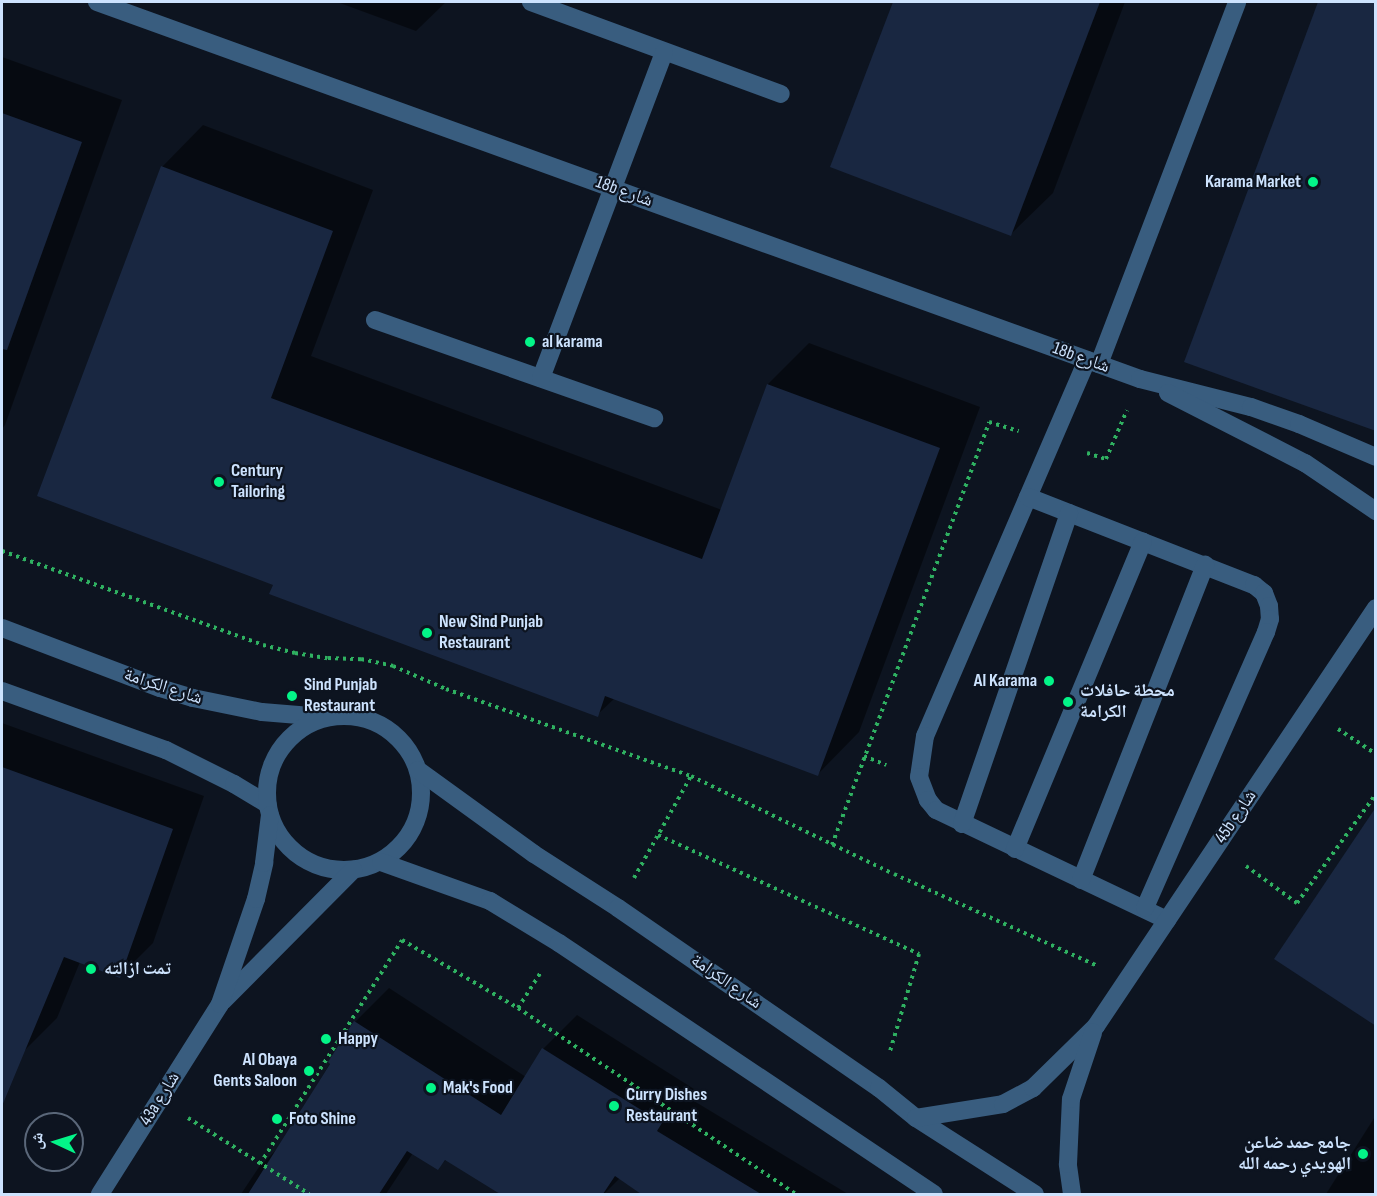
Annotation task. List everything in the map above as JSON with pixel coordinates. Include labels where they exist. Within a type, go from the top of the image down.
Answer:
[{"type":"street","name":"18b شارع","points":[[97,2],[1151,383],[1251,407],[1299,424],[1376,457]]},
{"type":"street","points":[[531,2],[781,94]]},
{"type":"street","points":[[1167,920],[936,810],[928,800],[919,777],[920,756],[933,717],[1028,497],[1093,362],[1237,2]]},
{"type":"street","points":[[541,378],[664,52]]},
{"type":"street","points":[[375,320],[654,418]]},
{"type":"street","name":"18b شارع","points":[[1151,383],[1305,463],[1376,511]]},
{"type":"street","points":[[1028,497],[1254,585],[1264,594],[1270,619],[1145,909]]},
{"type":"street","points":[[962,824],[1070,513]]},
{"type":"street","points":[[1016,849],[1143,542]]},
{"type":"street","points":[[1081,880],[1205,565]]},
{"type":"street","name":"45b شارع","points":[[916,1118],[1003,1104],[1033,1088],[1096,1026],[1376,608]]},
{"type":"street","name":"شارع الكرامة","points":[[2,628],[193,698],[262,712],[330,717]]},
{"type":"street","points":[[2,691],[166,750],[234,784],[269,809]]},
{"type":"street","points":[[330,717],[352,717],[374,722],[393,734],[408,750],[418,770],[421,796],[416,822],[402,845],[381,862],[353,870],[326,869],[302,858],[281,839],[269,809],[268,781],[276,758],[289,739],[308,725],[330,717]]},
{"type":"street","name":"شارع الكرامة","points":[[418,770],[534,854],[618,908],[879,1088],[916,1118],[1035,1194]]},
{"type":"street","name":"43a شارع","points":[[220,1004],[256,899],[264,863],[269,809]]},
{"type":"street","points":[[381,862],[466,890],[501,907],[559,943],[933,1194]]},
{"type":"street","name":"43a شارع","points":[[100,1194],[220,1004],[353,870]]},
{"type":"street","name":"45b شارع","points":[[1072,1194],[1068,1164],[1071,1099],[1096,1026]]},
{"type":"path","points":[[2,551],[263,645],[317,657],[361,659],[393,666],[446,689],[691,776],[894,874],[1103,969]]},
{"type":"path","points":[[1308,709],[1376,754]]},
{"type":"path","points":[[1217,845],[1297,903],[1376,794]]},
{"type":"path","points":[[658,835],[919,954],[879,1088]]},
{"type":"path","points":[[260,1164],[402,940],[518,1008],[796,1194]]},
{"type":"path","points":[[160,1100],[309,1194]]},
{"type":"building","points":[[893,2],[1100,2],[1011,236],[830,167]]},
{"type":"building","name":"Karama Market","points":[[1318,2],[1376,2],[1376,431],[1184,362]]},
{"type":"building","points":[[2,113],[82,142],[7,350],[2,349]]},
{"type":"building","points":[[161,166],[333,231],[271,398],[702,559],[767,384],[940,448],[818,776],[605,696],[598,717],[269,594],[273,585],[37,496]]},
{"type":"building","points":[[2,767],[173,829],[120,978],[64,957],[2,1106]]},
{"type":"building","points":[[1376,807],[1376,1026],[1274,959]]},
{"type":"building","points":[[354,1021],[501,1115],[542,1048],[662,1123],[657,1131],[761,1194],[641,1194],[615,1176],[603,1194],[500,1194],[445,1160],[438,1170],[407,1151],[379,1194],[248,1194],[330,1064],[328,1062]]},
{"type":"place","name":"Karama Market","points":[[1313,182]]},
{"type":"place","name":"al karama","points":[[530,342]]},
{"type":"place","name":"Century Tailoring","points":[[219,482]]},
{"type":"place","name":"New Sind Punjab Restaurant","points":[[427,633]]},
{"type":"place","name":"Al Karama","points":[[1049,681]]},
{"type":"place","name":"Sind Punjab Restaurant","points":[[292,696]]},
{"type":"place","name":"محطة حافلات الكرامة","points":[[1068,702]]},
{"type":"place","name":"تمت ازالته","points":[[91,969]]},
{"type":"place","name":"Happy","points":[[326,1039]]},
{"type":"place","name":"Al Obaya Gents Saloon","points":[[309,1071]]},
{"type":"place","name":"Mak's Food","points":[[431,1088]]},
{"type":"place","name":"Curry Dishes Restaurant","points":[[614,1106]]},
{"type":"place","name":"Foto Shine","points":[[277,1119]]},
{"type":"place","name":"جامع حمد ضاعن الهويدي رحمه الله","points":[[1363,1154]]}]
